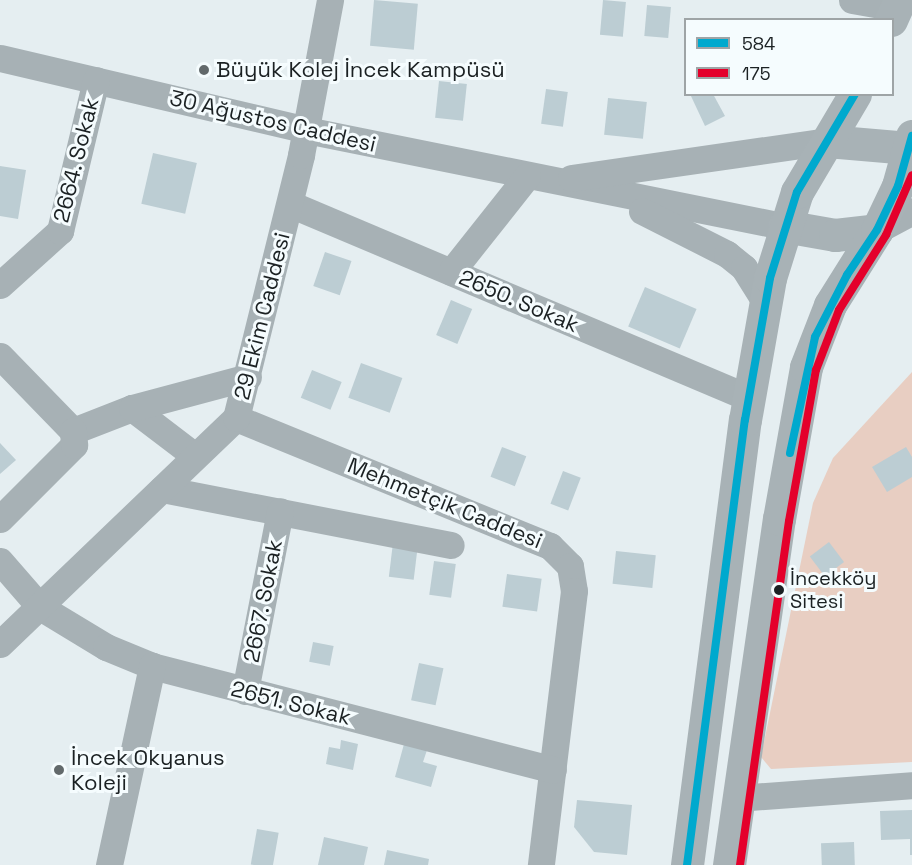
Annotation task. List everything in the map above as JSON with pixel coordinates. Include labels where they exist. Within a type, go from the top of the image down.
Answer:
[{"type":"main road","points":[[687,865],[749,398],[765,302],[784,226],[797,192],[854,96]]},
{"type":"main road","points":[[729,865],[737,798],[806,367],[830,305],[877,230],[898,186],[911,144],[828,141]]},
{"type":"main road","points":[[784,226],[835,235],[877,230]]},
{"type":"street","name":"29 Ekim Caddesi","points":[[0,644],[236,418],[290,204],[330,0]]},
{"type":"street","name":"30 Ağustos Caddesi","points":[[0,58],[306,130],[603,192],[784,226]]},
{"type":"street","name":"2664. Sokak","points":[[0,285],[60,231],[96,80]]},
{"type":"street","name":"30 Ağustos Caddesi","points":[[537,178],[828,141]]},
{"type":"street","points":[[451,272],[537,178]]},
{"type":"street","points":[[603,192],[727,254],[744,268],[765,302]]},
{"type":"street","name":"2650. Sokak","points":[[290,204],[749,398]]},
{"type":"street","points":[[877,230],[912,211]]},
{"type":"street","points":[[0,356],[73,431],[74,445],[0,519]]},
{"type":"street","points":[[73,431],[132,408],[248,377]]},
{"type":"street","points":[[132,408],[195,456]]},
{"type":"street","name":"Mehmetçik Caddesi","points":[[236,418],[550,546],[570,566],[574,591],[541,865]]},
{"type":"street","points":[[162,489],[451,545]]},
{"type":"street","name":"2667. Sokak","points":[[245,691],[280,511]]},
{"type":"street","name":"2651. Sokak","points":[[0,561],[40,607],[106,646],[152,666],[552,770]]},
{"type":"street","points":[[112,864],[152,666]]},
{"type":"street","points":[[737,798],[912,785]]},
{"type":"shaded area","points":[[912,372],[912,762],[771,769],[761,757],[813,503],[833,458]]},
{"type":"building","points":[[374,0],[418,4],[414,50],[370,46]]},
{"type":"building","points":[[603,0],[626,2],[623,37],[600,35]]},
{"type":"building","points":[[647,5],[671,7],[668,38],[644,36]]},
{"type":"building","points":[[439,81],[467,84],[463,121],[435,118]]},
{"type":"building","points":[[546,89],[568,92],[563,127],[541,124]]},
{"type":"building","points":[[691,96],[714,96],[725,116],[705,126]]},
{"type":"building","points":[[608,98],[647,102],[643,139],[604,135]]},
{"type":"building","points":[[153,153],[197,163],[185,214],[141,204]]},
{"type":"building","points":[[0,166],[26,170],[18,219],[0,216]]},
{"type":"building","points":[[325,252],[351,261],[340,295],[313,286]]},
{"type":"building","points":[[645,287],[697,309],[680,348],[628,327]]},
{"type":"building","points":[[451,300],[472,309],[457,344],[436,335]]},
{"type":"building","points":[[361,363],[402,378],[390,413],[348,398]]},
{"type":"building","points":[[312,370],[342,382],[330,410],[301,398]]},
{"type":"building","points":[[0,443],[16,460],[0,474]]},
{"type":"building","points":[[502,447],[526,456],[515,486],[491,477]]},
{"type":"building","points":[[906,447],[912,457],[912,477],[887,492],[872,467]]},
{"type":"building","points":[[563,471],[581,478],[568,510],[550,504]]},
{"type":"building","points":[[829,542],[844,562],[825,576],[810,556]]},
{"type":"building","points":[[393,543],[418,546],[414,580],[389,577]]},
{"type":"building","points":[[616,551],[656,555],[652,588],[613,584]]},
{"type":"building","points":[[434,561],[456,564],[451,598],[429,595]]},
{"type":"building","points":[[507,574],[542,579],[537,612],[502,607]]},
{"type":"building","points":[[313,642],[334,646],[330,666],[309,662]]},
{"type":"building","points":[[419,663],[443,668],[436,705],[411,700]]},
{"type":"building","points":[[341,740],[358,744],[353,770],[326,764],[329,747],[340,749]]},
{"type":"building","points":[[404,744],[427,750],[423,762],[437,766],[431,787],[395,777]]},
{"type":"building","points":[[577,800],[632,805],[627,855],[594,852],[574,827]]},
{"type":"building","points":[[912,810],[912,855],[910,855],[910,839],[881,840],[880,811]]},
{"type":"building","points":[[257,829],[279,833],[273,865],[251,864]]},
{"type":"building","points":[[324,837],[368,847],[364,865],[318,865]]},
{"type":"building","points":[[854,842],[855,865],[822,865],[821,843]]},
{"type":"building","points":[[387,850],[429,859],[428,865],[384,865]]},
{"type":"transit line","name":"584","points":[[687,865],[745,420],[770,278],[797,192],[854,96]]},
{"type":"transit line","name":"584","points":[[790,453],[815,337],[847,275],[877,230],[898,186],[912,136]]},
{"type":"transit line","name":"175","points":[[740,865],[789,521],[816,370],[839,310],[886,235],[912,175]]},
{"type":"place","name":"Büyük Kolej İncek Kampüsü","points":[[204,70]]},
{"type":"place","name":"İncekköy Sitesi","points":[[779,590]]},
{"type":"place","name":"İncek Okyanus Koleji","points":[[59,770]]}]
